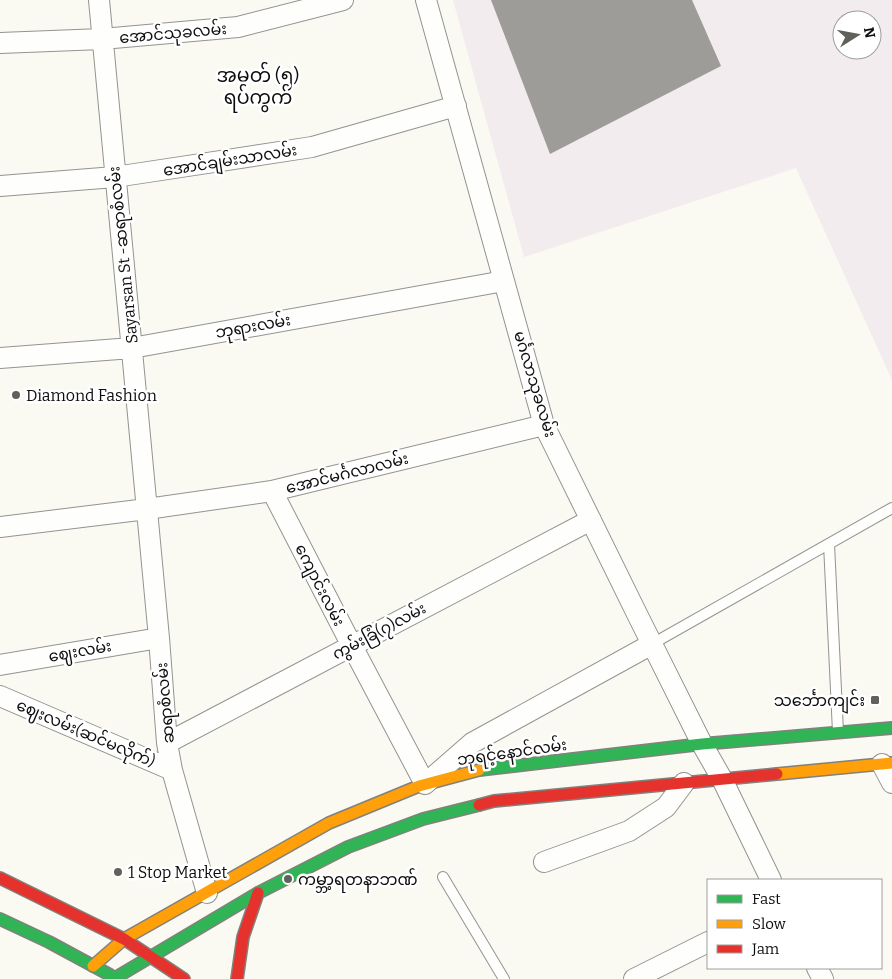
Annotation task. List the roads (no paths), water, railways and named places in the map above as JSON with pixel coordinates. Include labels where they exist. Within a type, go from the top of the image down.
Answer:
[{"type":"main road","name":"ဘုရင့်နောင်လမ်း","points":[[93,966],[124,939],[329,823],[425,784],[483,769],[702,744],[838,733],[861,735],[892,728]]},
{"type":"main road","points":[[0,919],[116,978],[148,957],[198,930],[258,893],[348,847],[439,815],[494,801],[875,762]]},
{"type":"main road","points":[[0,878],[124,939],[148,957],[184,979]]},
{"type":"main road","points":[[236,979],[243,937],[258,893]]},
{"type":"street","name":"Sayarsan St -ဆရာစံလမ်း","points":[[99,0],[147,509]]},
{"type":"street","name":"အောင်သုခလမ်း","points":[[0,43],[102,39],[238,27],[343,0]]},
{"type":"street","name":"မင်္ဂလာသုခလမ်း","points":[[426,0],[544,425],[771,879]]},
{"type":"street","name":"အောင်ချမ်းသာလမ်း","points":[[0,186],[115,177],[312,147],[456,106]]},
{"type":"street","name":"ဘုရားလမ်း","points":[[0,358],[132,348],[504,281]]},
{"type":"street","name":"အောင်မင်္ဂလာလမ်း","points":[[0,527],[272,491],[544,425]]},
{"type":"street","name":"ကျောင်းလမ်း","points":[[272,491],[425,784]]},
{"type":"street","name":"ဆရာစံလမ်း","points":[[147,509],[160,638],[167,743],[172,770],[208,893]]},
{"type":"street","name":"ကွမ်းခြံ(၇)လမ်း","points":[[167,743],[591,520]]},
{"type":"street","name":"ဈေးလမ်း","points":[[0,665],[160,638]]},
{"type":"street","points":[[425,784],[472,743],[652,644]]},
{"type":"street","name":"ဈေးလမ်း(ဆင်မလိုက်)","points":[[0,696],[172,770]]},
{"type":"street","points":[[875,762],[892,783]]},
{"type":"street","points":[[544,862],[629,831],[666,807],[684,783]]},
{"type":"street","points":[[634,979],[707,942]]},
{"type":"lane","points":[[652,644],[892,508]]},
{"type":"lane","points":[[829,544],[838,733]]},
{"type":"lane","points":[[443,877],[504,979]]},
{"type":"place","name":"Diamond Fashion","points":[[16,395]]},
{"type":"place","name":"သင်္ဘောကျင်း","points":[[875,700]]},
{"type":"place","name":"1 Stop Market","points":[[118,872]]},
{"type":"place","name":"ကမ္ဘာ့ရတနာဘဏ်","points":[[288,879]]},
{"type":"district","name":"အမှတ် (၅) ရပ်ကွက်","points":[[258,86]]}]
